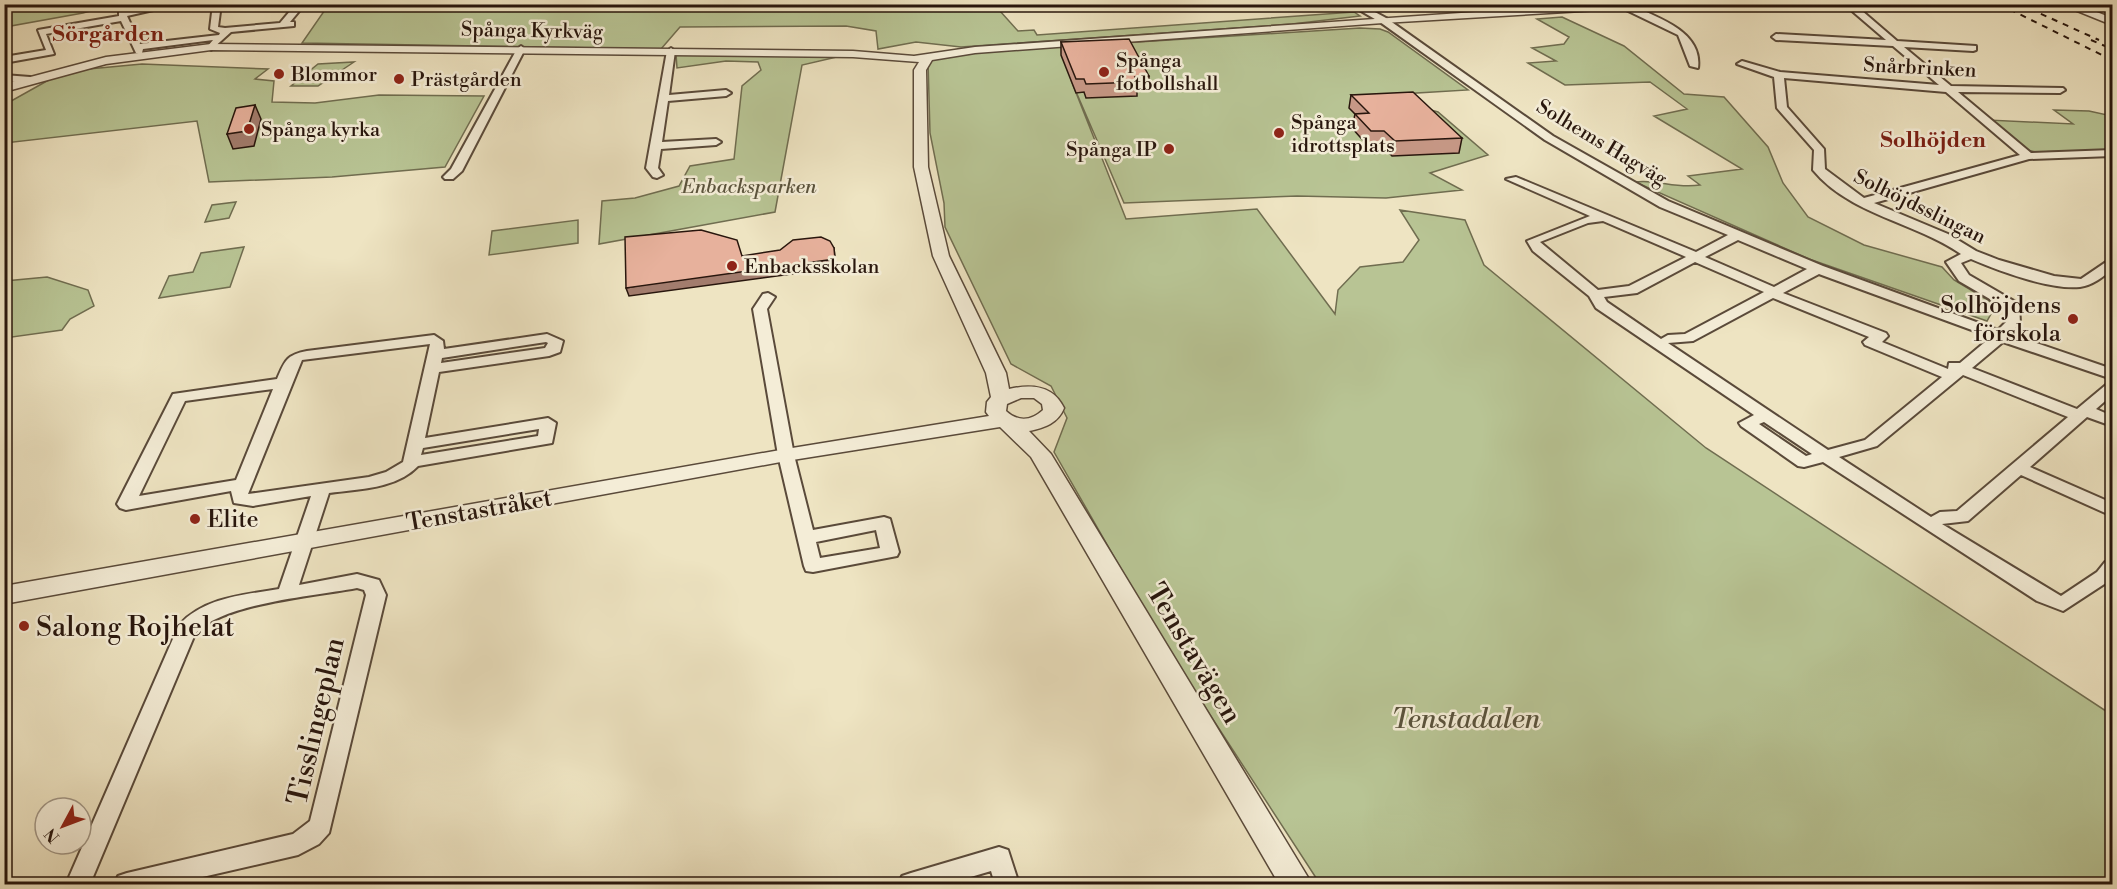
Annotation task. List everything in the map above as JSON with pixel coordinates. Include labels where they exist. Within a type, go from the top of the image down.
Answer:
[{"type":"street","points":[[4,60],[51,52],[41,32],[123,18],[122,14],[127,12],[176,4]]},
{"type":"street","points":[[217,4],[214,29],[218,38]]},
{"type":"street","name":"Spånga Kyrkväg","points":[[4,88],[121,58],[287,24],[301,4]]},
{"type":"street","name":"Solhems Hagväg","points":[[1353,4],[1383,20],[1575,154],[1664,204],[1818,269],[2112,374]]},
{"type":"street","points":[[902,55],[926,58],[975,50],[1383,20],[1649,4]]},
{"type":"street","points":[[1848,4],[2028,156]]},
{"type":"street","points":[[2065,4],[2112,22]]},
{"type":"street","points":[[1625,6],[1681,33],[1687,41],[1695,66]]},
{"type":"street","name":"Spånga Kyrkväg","points":[[123,18],[139,49],[218,38],[521,49],[902,55],[926,58]]},
{"type":"street","points":[[1776,37],[1973,48]]},
{"type":"street","points":[[450,177],[456,171],[521,49]]},
{"type":"street","points":[[657,175],[652,168],[670,51]]},
{"type":"street","points":[[926,58],[921,167],[941,256],[996,373],[1002,412]]},
{"type":"street","points":[[1742,64],[1779,75]]},
{"type":"street","name":"Snårbrinken","points":[[1779,75],[1947,89],[2060,90]]},
{"type":"street","name":"Solhöjdsslingan","points":[[1779,75],[1782,108],[1819,149],[1819,170],[1836,186],[1879,211],[1946,237],[1971,254],[2052,279],[2079,283],[2091,280],[2112,262]]},
{"type":"street","name":"Spånga Kyrkväg","points":[[4,78],[30,80]]},
{"type":"street","points":[[663,98],[726,93]]},
{"type":"street","points":[[655,146],[716,142]]},
{"type":"street","points":[[1862,201],[2000,166],[2028,156],[2112,153]]},
{"type":"street","points":[[1512,179],[1689,253],[1784,298],[1881,336],[1958,373],[2112,421]]},
{"type":"street","points":[[1602,218],[1586,220],[1533,241],[1544,253],[1595,294],[1602,305],[1765,416],[1747,423],[1804,462],[1871,443],[1958,373],[2013,323],[2014,307],[1964,278],[1953,262],[1971,254]]},
{"type":"street","points":[[1595,294],[1632,290],[1736,236]]},
{"type":"street","points":[[1668,339],[1688,338],[1818,269]]},
{"type":"street","points":[[768,297],[760,309],[786,455],[808,537]]},
{"type":"street","points":[[546,338],[556,341],[555,349],[549,351],[434,362],[546,338]]},
{"type":"street","points":[[423,339],[434,339],[438,344],[412,462],[404,471],[391,476],[322,489],[253,500],[240,499],[242,484],[283,383],[291,363],[297,357],[423,339]]},
{"type":"street","points":[[996,373],[1028,392]]},
{"type":"street","points":[[242,484],[126,504],[179,397],[283,383]]},
{"type":"street","points":[[1940,518],[1962,517],[2112,387]]},
{"type":"street","points":[[1028,392],[1042,395],[1052,403],[1052,413],[1042,421],[1027,425],[1002,412],[1013,393],[1028,392]]},
{"type":"street","name":"Tenstastråket","points":[[4,595],[955,426],[1002,412]]},
{"type":"street","name":"Tenstavägen","points":[[1002,412],[1040,454],[1296,885]]},
{"type":"street","points":[[1040,454],[1046,432],[1042,421]]},
{"type":"street","points":[[412,462],[546,440],[548,423],[416,444]]},
{"type":"street","points":[[1827,456],[1900,506],[2044,596],[2063,604],[2104,577],[2112,567]]},
{"type":"street","points":[[2019,468],[2112,510]]},
{"type":"street","points":[[286,593],[306,541],[310,519],[322,489]]},
{"type":"street","name":"Tisslingeplan","points":[[78,885],[186,630],[196,619],[222,606],[286,593],[357,581],[372,585],[376,595],[321,826],[311,837],[298,844],[127,885]]},
{"type":"street","points":[[911,885],[999,858],[1007,885]]},
{"type":"green space","points":[[5,4],[111,5],[83,13],[5,27]]},
{"type":"green space","points":[[329,4],[1017,4],[1000,11],[1018,31],[1034,30],[1037,35],[1354,12],[1360,16],[1292,24],[961,47],[916,42],[878,49],[876,31],[846,26],[680,27],[661,49],[302,43]]},
{"type":"green space","points":[[1562,17],[1624,46],[1684,94],[1724,97],[1768,147],[1783,183],[1808,217],[1864,245],[1942,267],[1954,280],[1996,305],[1987,321],[1809,259],[1635,182],[1682,186],[1700,185],[1688,176],[1742,169],[1654,116],[1687,109],[1650,82],[1565,85],[1528,63],[1556,61],[1532,48],[1564,44],[1569,37],[1537,19]]},
{"type":"green space","name":"Tenstadalen","points":[[1360,28],[1380,29],[1388,32],[1468,90],[1401,94],[1413,105],[1438,112],[1488,155],[1430,173],[1462,190],[1386,198],[1297,196],[1124,203],[1071,80],[1126,219],[1257,209],[1335,314],[1338,290],[1360,267],[1403,262],[1419,240],[1400,210],[1465,220],[1484,265],[1706,448],[2112,715],[2112,884],[1320,884],[1164,644],[1054,452],[1067,418],[1051,386],[1011,364],[945,227],[944,203],[930,133],[928,61],[948,54]]},
{"type":"green space","name":"Enbacksparken","points":[[676,54],[841,56],[802,65],[775,212],[599,244],[602,201],[635,198],[679,186],[690,166],[734,159],[742,86],[761,70],[758,62],[726,61],[677,68]]},
{"type":"green space","points":[[354,62],[318,86],[291,86],[318,64]]},
{"type":"green space","points":[[142,64],[268,69],[255,79],[274,81],[272,102],[315,103],[379,95],[484,96],[445,167],[332,177],[209,182],[197,121],[5,143],[4,105],[54,77],[78,70]]},
{"type":"green space","points":[[2054,110],[2089,111],[2112,116],[2112,150],[2036,152],[2026,150],[1989,120],[2073,124]]},
{"type":"green space","points":[[236,202],[229,218],[205,222],[212,205]]},
{"type":"green space","points":[[578,220],[578,243],[489,255],[492,231]]},
{"type":"green space","points":[[244,247],[230,287],[159,298],[169,276],[193,272],[201,253]]},
{"type":"green space","points":[[47,277],[88,290],[94,306],[70,319],[62,330],[5,338],[5,281]]},
{"type":"building","name":"Spånga fotbollshall","points":[[1129,39],[1149,76],[1135,77],[1138,82],[1086,84],[1084,79],[1076,79],[1061,42]]},
{"type":"building","points":[[1413,92],[1462,138],[1395,141],[1384,131],[1371,131],[1355,114],[1369,113],[1351,95]]},
{"type":"building","points":[[255,105],[247,131],[227,134],[236,108]]},
{"type":"building","name":"Enbacksskolan","points":[[701,230],[737,240],[742,256],[780,250],[793,240],[821,237],[830,241],[834,248],[835,259],[626,288],[625,237]]},
{"type":"railway","points":[[1999,4],[2112,60]]},
{"type":"railway","points":[[2019,4],[2099,40]]},
{"type":"railway","points":[[2091,40],[2112,49]]},
{"type":"place","name":"Spånga fotbollshall","points":[[1104,72]]},
{"type":"place","name":"Blommor","points":[[279,74]]},
{"type":"place","name":"Prästgården","points":[[399,79]]},
{"type":"place","name":"Spånga kyrka","points":[[249,129]]},
{"type":"place","name":"Spånga idrottsplats","points":[[1279,133]]},
{"type":"place","name":"Spånga IP","points":[[1169,149]]},
{"type":"place","name":"Enbacksskolan","points":[[732,266]]},
{"type":"place","name":"Solhöjdens förskola","points":[[2073,319]]},
{"type":"place","name":"Elite","points":[[195,519]]},
{"type":"place","name":"Salong Rojhelat","points":[[24,626]]},
{"type":"district","name":"Sörgården","points":[[108,33]]},
{"type":"district","name":"Solhöjden","points":[[1933,139]]}]
